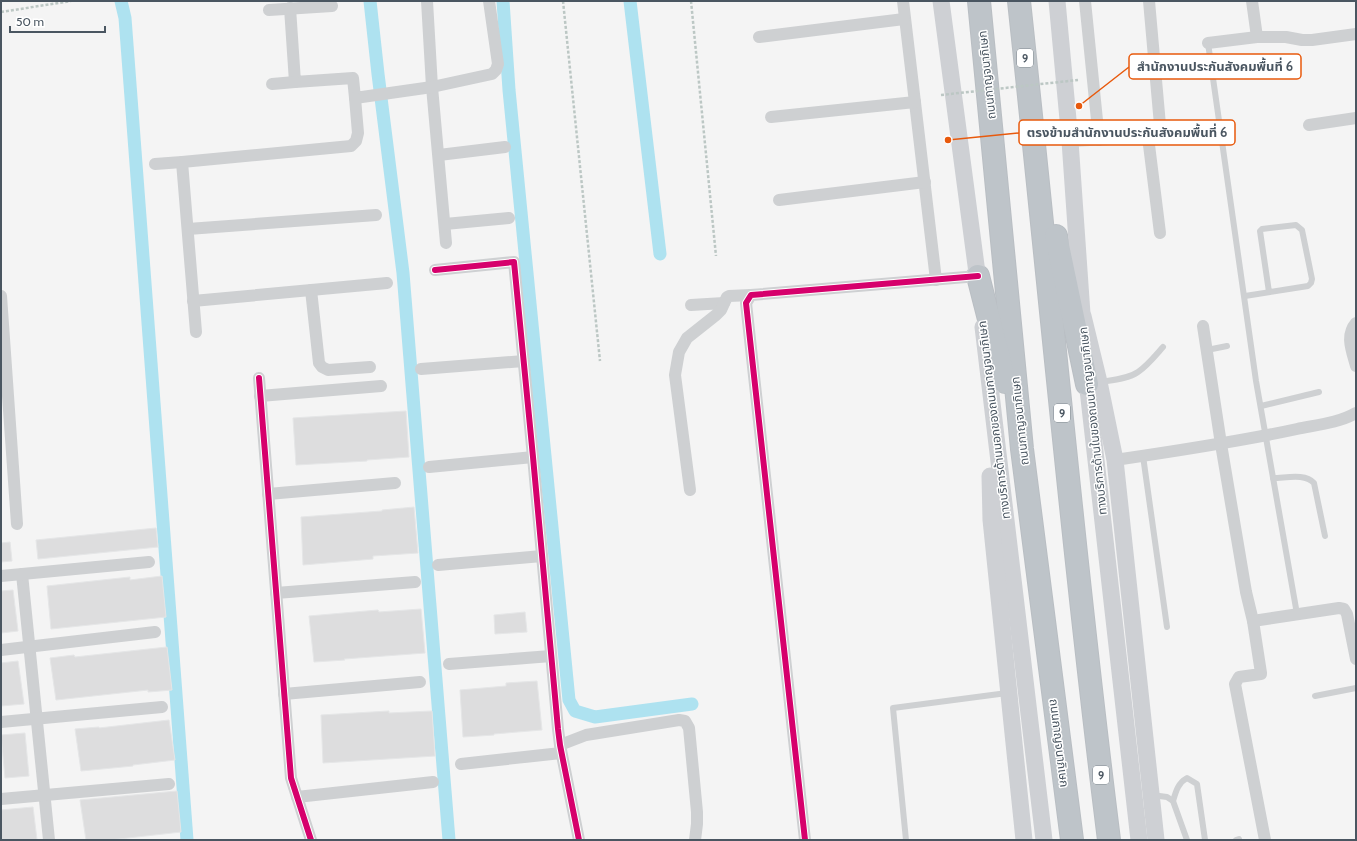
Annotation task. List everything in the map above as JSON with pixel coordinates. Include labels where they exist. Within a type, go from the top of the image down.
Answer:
[{"type":"highway","name":"ถนนกาญจนาภิเษก","points":[[979,1],[1022,449],[1072,840]]},
{"type":"highway","name":"9","points":[[1019,1],[1093,711],[1109,840]]},
{"type":"highway","points":[[1032,116],[1093,383]]},
{"type":"highway","points":[[978,276],[1022,449]]},
{"type":"main road","name":"ทางบริการด้านนอกของถนนกาญจนาภิเษก","points":[[941,1],[978,276],[989,382],[1044,840]]},
{"type":"main road","name":"ทางบริการด้านในของถนนกาญจนาภิเษก","points":[[1056,1],[1070,141],[1082,312],[1093,383],[1124,703],[1139,840]]},
{"type":"main road","points":[[989,382],[991,520],[1024,840]]},
{"type":"main road","points":[[1093,383],[1115,460],[1156,840]]},
{"type":"street","points":[[427,1],[432,87],[446,242]]},
{"type":"street","points":[[360,98],[432,87],[492,74],[496,70],[497,57],[489,1]]},
{"type":"street","points":[[903,1],[936,280]]},
{"type":"street","points":[[1085,1],[1098,140]]},
{"type":"street","points":[[1070,141],[1148,137],[1157,132],[1160,125],[1149,1]]},
{"type":"street","points":[[1252,1],[1257,37]]},
{"type":"street","points":[[269,10],[332,6]]},
{"type":"street","points":[[290,8],[295,82]]},
{"type":"street","points":[[759,37],[904,19]]},
{"type":"street","points":[[1208,43],[1257,37],[1286,37],[1312,40],[1356,34]]},
{"type":"street","points":[[155,164],[351,146],[356,141],[358,133],[360,98],[353,78],[272,84]]},
{"type":"street","points":[[770,117],[915,102]]},
{"type":"street","points":[[1309,126],[1356,118]]},
{"type":"street","points":[[1148,137],[1160,233]]},
{"type":"street","points":[[439,155],[505,147]]},
{"type":"street","points":[[182,162],[196,332]]},
{"type":"street","points":[[779,200],[925,182]]},
{"type":"street","points":[[188,229],[376,215]]},
{"type":"street","points":[[445,224],[509,218]]},
{"type":"street","points":[[435,270],[514,262],[561,749],[579,840]]},
{"type":"street","points":[[690,490],[675,375],[679,352],[687,338],[721,310],[727,297],[978,276]]},
{"type":"street","points":[[193,301],[387,284]]},
{"type":"street","points":[[311,290],[319,363],[322,368],[328,370],[370,367]]},
{"type":"street","points":[[751,295],[746,303],[805,840]]},
{"type":"street","points":[[1,296],[5,404],[17,524]]},
{"type":"street","points":[[691,305],[724,303]]},
{"type":"street","points":[[1356,323],[1350,333],[1350,339],[1356,366]]},
{"type":"street","points":[[1204,326],[1221,444],[1261,673],[1239,677],[1235,684],[1265,840]]},
{"type":"street","points":[[420,369],[524,361]]},
{"type":"street","points":[[259,378],[291,778],[311,840]]},
{"type":"street","points":[[260,396],[381,386]]},
{"type":"street","points":[[1115,460],[1266,436],[1335,421],[1356,413]]},
{"type":"street","points":[[429,467],[533,457]]},
{"type":"street","points":[[268,494],[395,483]]},
{"type":"street","points":[[438,564],[542,556]]},
{"type":"street","points":[[1,576],[149,562]]},
{"type":"street","points":[[22,574],[49,840]]},
{"type":"street","points":[[276,593],[415,582]]},
{"type":"street","points":[[1253,621],[1339,608],[1344,609],[1347,614],[1356,659]]},
{"type":"street","points":[[1,650],[155,632]]},
{"type":"street","points":[[449,664],[551,656]]},
{"type":"street","points":[[284,694],[420,682]]},
{"type":"street","points":[[1,722],[162,707]]},
{"type":"street","points":[[461,764],[561,749],[586,735],[679,720],[686,721],[689,728],[697,812],[695,840]]},
{"type":"street","points":[[297,797],[434,782]]},
{"type":"street","points":[[1,799],[168,784]]},
{"type":"lane","points":[[1208,43],[1261,406],[1297,614]]},
{"type":"lane","points":[[1245,296],[1308,286],[1311,283],[1312,279],[1302,230],[1296,225],[1262,229],[1260,231],[1269,292]]},
{"type":"lane","points":[[1207,350],[1227,346]]},
{"type":"lane","points":[[1093,383],[1118,379],[1137,373],[1163,347]]},
{"type":"lane","points":[[1261,406],[1318,392]]},
{"type":"lane","points":[[1143,456],[1167,627]]},
{"type":"lane","points":[[1273,478],[1304,477],[1311,480],[1314,484],[1326,536]]},
{"type":"lane","points":[[1315,696],[1356,688]]},
{"type":"lane","points":[[906,840],[893,708],[1009,693]]},
{"type":"lane","points":[[1173,801],[1177,788],[1182,781],[1188,778],[1197,784],[1205,840]]},
{"type":"lane","points":[[1152,795],[1167,797],[1173,801],[1187,840]]},
{"type":"path","points":[[1,12],[71,1]]},
{"type":"path","points":[[563,1],[600,361]]},
{"type":"path","points":[[691,1],[716,256]]},
{"type":"path","points":[[941,95],[1078,80]]},
{"type":"building","points":[[406,411],[409,457],[296,465],[293,418]]},
{"type":"building","points":[[414,507],[418,553],[373,556],[373,559],[303,565],[301,517]]},
{"type":"building","points":[[156,528],[158,547],[38,559],[36,540]]},
{"type":"building","points":[[10,542],[12,561],[1,562],[1,543]]},
{"type":"building","points":[[162,576],[166,617],[51,629],[47,586],[130,577],[130,580]]},
{"type":"building","points":[[13,590],[18,631],[1,633],[1,591]]},
{"type":"building","points":[[421,609],[425,653],[314,662],[309,616],[378,610],[379,612]]},
{"type":"building","points":[[525,612],[527,632],[495,634],[494,615]]},
{"type":"building","points":[[167,647],[172,690],[148,692],[148,690],[56,700],[50,658],[74,655],[75,657]]},
{"type":"building","points":[[18,661],[24,704],[1,706],[1,663]]},
{"type":"building","points":[[537,681],[542,730],[463,737],[460,690],[506,686],[506,683]]},
{"type":"building","points":[[389,711],[389,713],[432,711],[435,756],[323,763],[321,715]]},
{"type":"building","points":[[169,720],[175,760],[81,771],[75,729],[99,728]]},
{"type":"building","points":[[25,733],[29,776],[5,778],[1,735]]},
{"type":"building","points":[[177,791],[181,832],[110,840],[86,840],[80,800]]},
{"type":"building","points":[[33,807],[37,840],[1,840],[1,810]]},
{"type":"waterway","points":[[121,1],[125,18],[187,840]]},
{"type":"waterway","points":[[370,1],[403,273],[449,840]]},
{"type":"waterway","points":[[503,1],[509,90],[569,700],[575,711],[595,717],[692,704]]},
{"type":"waterway","points":[[630,1],[660,254]]},
{"type":"cycle path","points":[[435,270],[514,262],[558,729],[579,840]]},
{"type":"cycle path","points":[[805,840],[746,303],[751,295],[978,276]]},
{"type":"cycle path","points":[[259,378],[291,778],[311,840]]},
{"type":"place","name":"สำนักงานประกันสังคมพื้นที่ 6","points":[[1079,106]]},
{"type":"place","name":"ตรงข้ามสำนักงานประกันสังคมพื้นที่ 6","points":[[948,140]]}]
